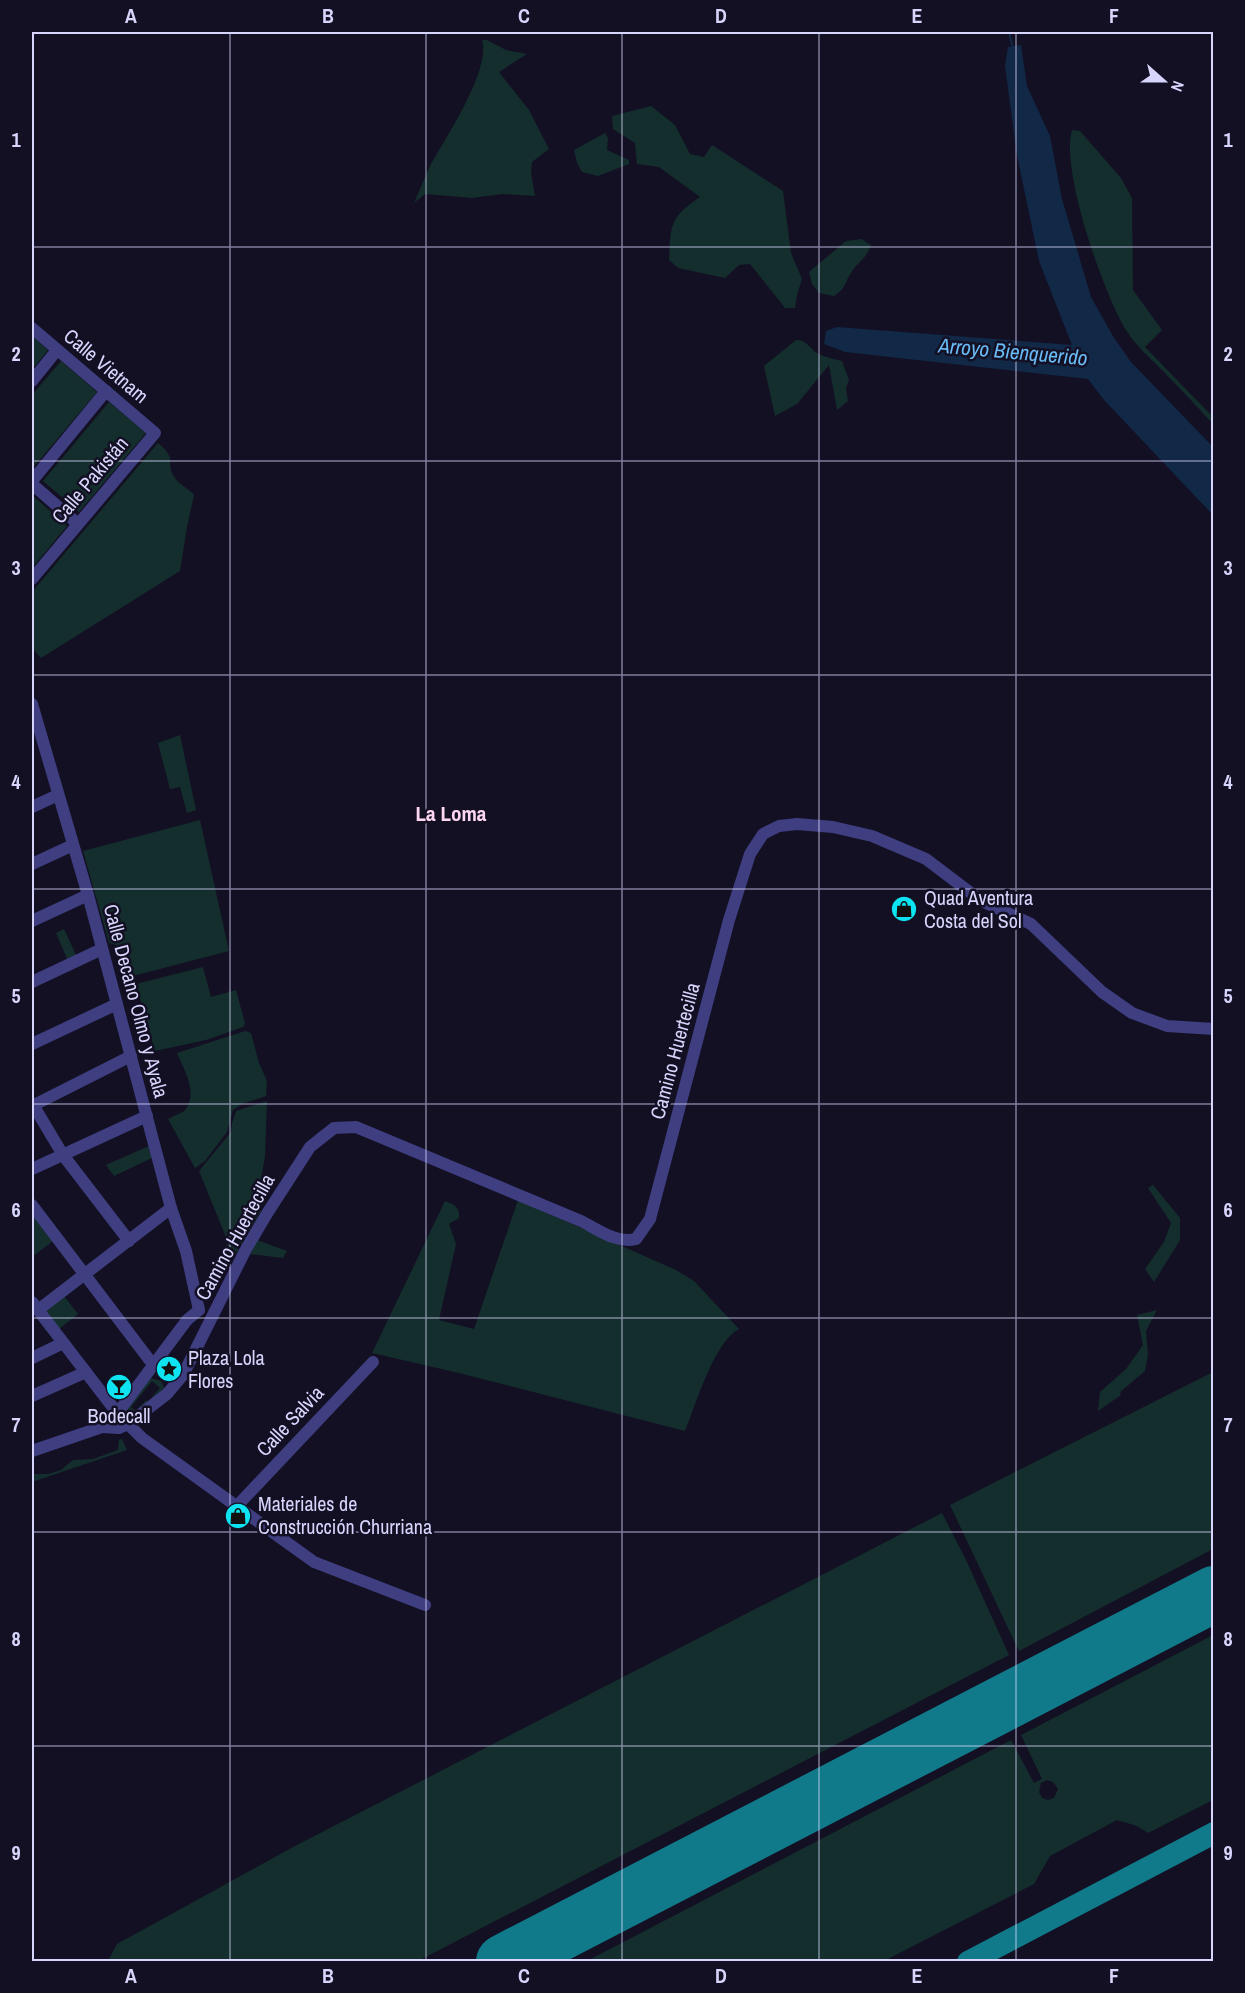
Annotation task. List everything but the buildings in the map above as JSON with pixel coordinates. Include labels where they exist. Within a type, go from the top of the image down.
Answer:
[{"type":"street","name":"Calle Vietnam","points":[[32,328],[155,433]]},
{"type":"street","points":[[32,381],[57,350]]},
{"type":"street","points":[[78,524],[32,482],[106,391]]},
{"type":"street","name":"Calle Pakistán","points":[[32,579],[155,433]]},
{"type":"street","name":"Calle Decano Olmo y Ayala","points":[[32,704],[37,747],[58,795],[88,895],[171,1208],[186,1251],[199,1310]]},
{"type":"street","points":[[32,807],[58,795]]},
{"type":"street","name":"Camino Huertecilla","points":[[212,1318],[268,1212],[310,1148],[334,1128],[356,1127],[581,1221],[615,1238],[625,1242],[636,1239],[650,1219],[729,920],[750,854],[763,834],[779,826],[797,824],[833,827],[872,836],[926,859],[980,900],[1031,924],[1102,992],[1132,1013],[1167,1026],[1214,1029]]},
{"type":"street","points":[[32,864],[72,845]]},
{"type":"street","points":[[32,921],[88,895]]},
{"type":"street","points":[[32,982],[102,949]]},
{"type":"street","points":[[32,1044],[117,1004]]},
{"type":"street","points":[[129,1241],[63,1155],[32,1104],[131,1056]]},
{"type":"street","points":[[32,1169],[147,1116]]},
{"type":"street","points":[[32,1205],[154,1366]]},
{"type":"street","points":[[118,1414],[36,1312],[171,1208]]},
{"type":"street","points":[[32,1451],[102,1427],[113,1419],[187,1320],[199,1310],[212,1318],[183,1375],[167,1394],[128,1424],[119,1428],[102,1427]]},
{"type":"street","points":[[32,1358],[63,1343]]},
{"type":"street","name":"Calle Salvia","points":[[236,1507],[373,1362]]},
{"type":"street","points":[[32,1396],[86,1372]]},
{"type":"street","points":[[128,1424],[141,1438],[314,1563],[425,1605]]},
{"type":"green space","points":[[482,40],[487,40],[506,50],[527,54],[499,72],[529,110],[549,149],[532,162],[531,173],[535,196],[502,194],[472,198],[425,194],[414,203],[431,164],[474,85],[483,53]]},
{"type":"green space","points":[[651,106],[675,125],[690,154],[704,157],[712,145],[783,191],[791,253],[802,279],[795,308],[785,308],[750,264],[739,265],[725,278],[678,268],[669,260],[670,238],[674,223],[682,211],[700,197],[659,167],[637,164],[635,143],[613,129],[612,116]]},
{"type":"green space","points":[[1072,130],[1080,131],[1121,178],[1132,198],[1133,290],[1162,330],[1145,347],[1213,417],[1213,424],[1139,347],[1117,313],[1096,262],[1078,201],[1072,173],[1070,148]]},
{"type":"green space","points":[[605,133],[608,138],[607,150],[629,160],[629,164],[598,176],[582,172],[574,150]]},
{"type":"green space","points":[[861,239],[871,245],[843,287],[834,296],[819,293],[812,284],[809,272],[846,241]]},
{"type":"green space","points":[[32,336],[48,350],[32,370]]},
{"type":"green space","points":[[796,340],[800,340],[820,354],[842,361],[849,380],[846,388],[848,401],[837,410],[829,365],[797,404],[775,416],[764,366]]},
{"type":"green space","points":[[61,361],[97,392],[32,469],[32,395]]},
{"type":"green space","points":[[109,402],[146,433],[79,512],[43,481]]},
{"type":"green space","points":[[158,443],[170,457],[175,478],[194,495],[180,571],[41,658],[32,648],[32,592]]},
{"type":"green space","points":[[32,495],[67,526],[32,568]]},
{"type":"green space","points":[[180,735],[196,810],[187,813],[180,787],[170,789],[158,743]]},
{"type":"green space","points":[[200,820],[229,951],[129,977],[116,945],[109,943],[83,851]]},
{"type":"green space","points":[[64,929],[77,957],[68,961],[56,933]]},
{"type":"green space","points":[[203,967],[211,997],[236,990],[245,1023],[243,1027],[206,1040],[155,1051],[136,984]]},
{"type":"green space","points":[[245,1031],[251,1033],[259,1063],[267,1081],[266,1096],[242,1104],[233,1110],[227,1132],[205,1161],[195,1168],[168,1119],[185,1110],[190,1096],[186,1073],[177,1053]]},
{"type":"green space","points":[[267,1101],[265,1157],[257,1200],[261,1211],[223,1276],[228,1242],[199,1171],[231,1132],[236,1111]]},
{"type":"green space","points":[[151,1145],[154,1157],[114,1176],[106,1165]]},
{"type":"green space","points":[[1153,1185],[1180,1218],[1180,1240],[1154,1282],[1145,1269],[1164,1242],[1171,1223],[1148,1188]]},
{"type":"green space","points":[[518,1200],[676,1270],[694,1281],[739,1329],[730,1336],[714,1360],[685,1431],[372,1353],[445,1201],[456,1207],[459,1211],[459,1218],[449,1224],[456,1244],[439,1320],[474,1329]]},
{"type":"green space","points":[[32,1212],[53,1241],[32,1257]]},
{"type":"green space","points":[[257,1240],[287,1251],[283,1258],[250,1254]]},
{"type":"green space","points":[[64,1296],[78,1314],[58,1330],[43,1310]]},
{"type":"green space","points":[[1157,1310],[1146,1331],[1148,1355],[1145,1371],[1120,1392],[1121,1395],[1098,1411],[1100,1392],[1126,1369],[1143,1345],[1137,1315]]},
{"type":"green space","points":[[1213,1372],[1213,1549],[1019,1651],[950,1505]]},
{"type":"green space","points":[[150,1378],[161,1381],[164,1387],[163,1393],[131,1417],[115,1424]],"holes":[[[152,1381],[160,1388],[148,1402],[146,1400],[136,1411],[131,1407]]]},
{"type":"green space","points":[[122,1439],[127,1450],[32,1482],[32,1474],[48,1474],[61,1470],[73,1460],[93,1459],[118,1450],[119,1440]]},
{"type":"green space","points":[[942,1513],[1009,1655],[418,1961],[108,1961],[117,1944],[295,1846]]},
{"type":"green space","points":[[1213,1635],[1213,1800],[1148,1833],[1137,1826],[1117,1820],[1050,1856],[1034,1884],[884,1961],[587,1961],[1011,1740],[1034,1783],[1042,1779],[1021,1735]],"holes":[[[1047,1780],[1053,1782],[1058,1789],[1054,1798],[1048,1800],[1042,1798],[1039,1792],[1041,1783]]]},
{"type":"water","name":"Arroyo Bienquerido","points":[[1021,45],[1027,86],[1050,136],[1062,199],[1091,297],[1114,338],[1131,362],[1213,447],[1213,515],[1104,400],[1088,379],[845,352],[824,344],[826,331],[837,327],[1072,345],[1039,261],[1017,155],[1005,66],[1008,47]]},
{"type":"waterway","points":[[1009,32],[1013,49]]},
{"type":"taxiway","points":[[968,1962],[1214,1833]]},
{"type":"runway","points":[[504,1962],[1214,1594]]},
{"type":"place","name":"Quad Aventura Costa del Sol","points":[[904,909]]},
{"type":"place","name":"Plaza Lola Flores","points":[[169,1369]]},
{"type":"place","name":"Bodecall","points":[[119,1387]]},
{"type":"place","name":"Materiales de Construcción Churriana","points":[[238,1516]]},
{"type":"district","name":"La Loma","points":[[451,814]]}]
